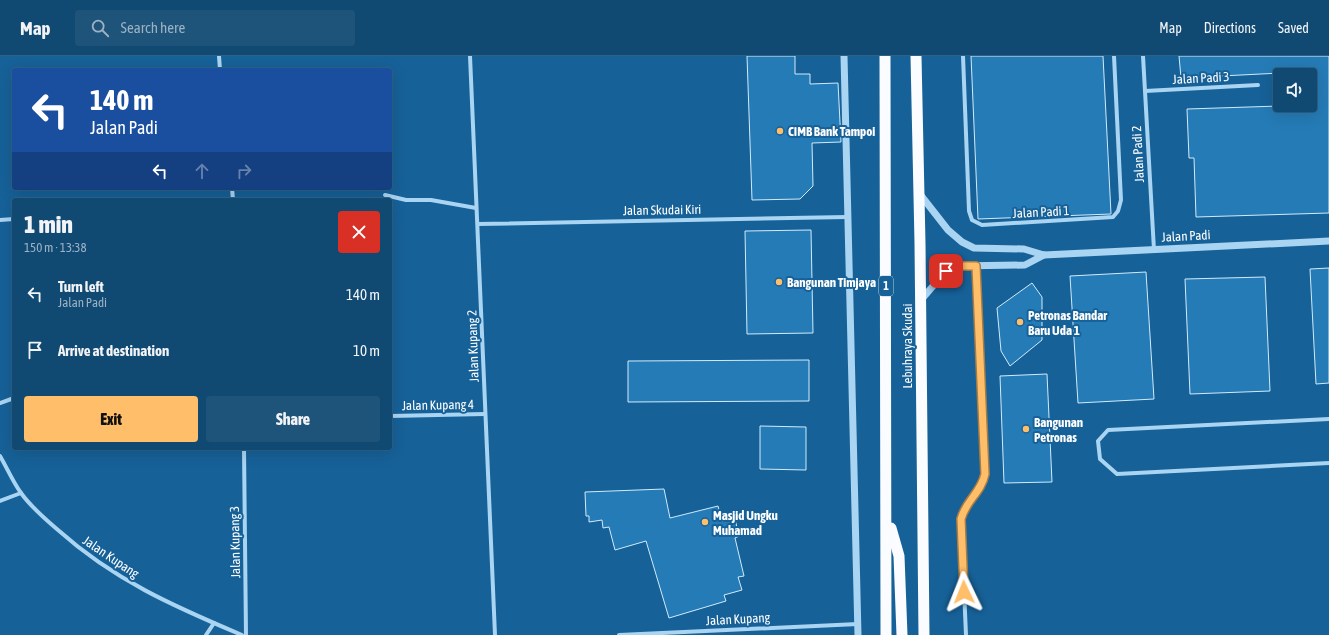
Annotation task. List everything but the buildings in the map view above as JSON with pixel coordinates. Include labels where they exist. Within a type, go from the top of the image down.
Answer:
[{"type":"highway","name":"Lebuhraya Skudai","points":[[885,56],[887,516],[886,635]]},
{"type":"highway","name":"Lebuhraya Skudai","points":[[916,56],[924,635]]},
{"type":"highway","points":[[887,516],[899,556],[902,635]]},
{"type":"street","points":[[219,56],[220,68]]},
{"type":"street","name":"Jalan Kupang 2","points":[[470,56],[495,635]]},
{"type":"street","points":[[844,56],[858,635]]},
{"type":"street","name":"Jalan Padi 1","points":[[963,56],[969,211],[972,220],[982,225],[1112,217],[1118,211],[1121,200],[1114,56]]},
{"type":"street","name":"Jalan Padi 2","points":[[1143,56],[1154,250]]},
{"type":"street","name":"Jalan Padi 3","points":[[1145,91],[1258,85]]},
{"type":"street","name":"Jalan Padi","points":[[919,192],[948,230],[962,242],[974,248],[1024,249],[1044,256]]},
{"type":"street","points":[[385,195],[406,200],[431,200],[476,208]]},
{"type":"street","name":"Jalan Skudai Kiri","points":[[478,224],[847,217]]},
{"type":"street","points":[[0,220],[12,219]]},
{"type":"street","name":"Jalan Padi","points":[[920,301],[946,271],[958,266],[1025,265],[1044,256],[1329,241]]},
{"type":"street","points":[[966,635],[961,519],[964,508],[983,483],[985,474],[976,266]]},
{"type":"street","points":[[0,403],[12,399]]},
{"type":"street","name":"Jalan Kupang 4","points":[[392,416],[485,414]]},
{"type":"street","points":[[1329,419],[1108,430],[1098,441],[1100,459],[1117,474],[1329,463]]},
{"type":"street","name":"Jalan Kupang 3","points":[[244,450],[246,635]]},
{"type":"street","name":"Jalan Kupang","points":[[0,456],[21,493],[44,518],[78,548],[124,580],[176,607],[242,635]]},
{"type":"street","points":[[0,501],[21,493]]},
{"type":"street","points":[[206,635],[214,623]]},
{"type":"street","name":"Jalan Kupang","points":[[619,635],[858,624]]},
{"type":"place","name":"CIMB Bank Tampoi","points":[[780,131]]},
{"type":"place","name":"Bangunan Timjaya","points":[[779,282]]},
{"type":"place","name":"Petronas Bandar Baru Uda 1","points":[[1020,322]]},
{"type":"place","name":"Bangunan Petronas","points":[[1026,429]]},
{"type":"place","name":"Masjid Ungku Muhamad","points":[[705,522]]},
{"type":"route","points":[[946,271],[958,266],[976,266],[985,474],[983,483],[964,508],[961,519],[964,592]]}]
